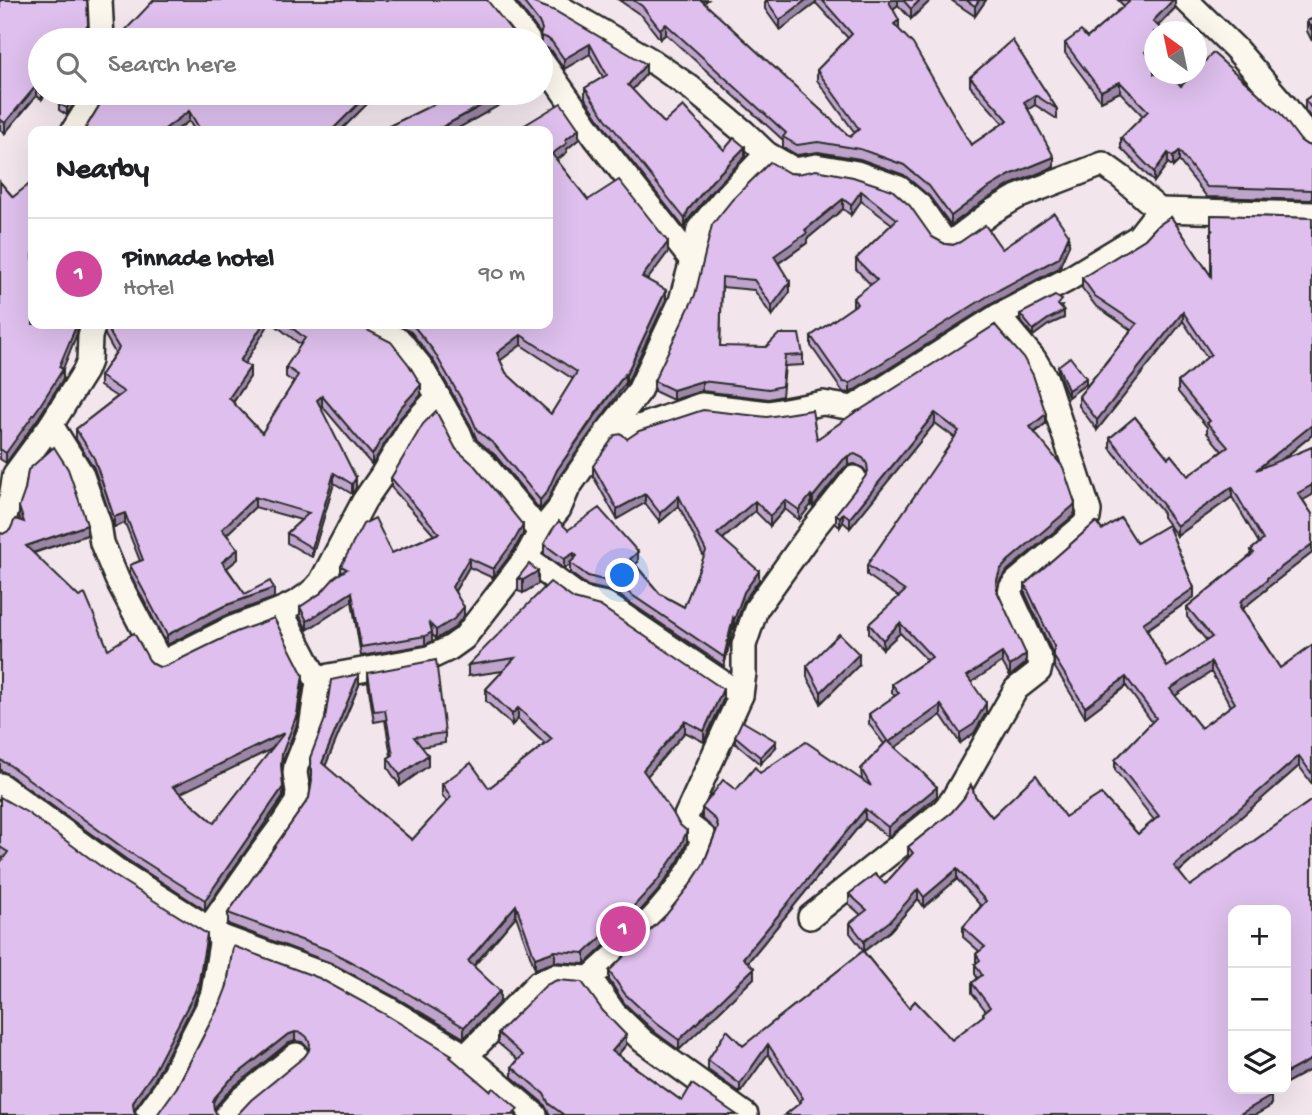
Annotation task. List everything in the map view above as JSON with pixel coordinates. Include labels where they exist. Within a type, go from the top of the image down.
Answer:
[{"type":"street","points":[[100,0],[101,28]]},
{"type":"street","points":[[497,0],[519,28]]},
{"type":"street","points":[[539,0],[561,8],[652,61],[691,88],[767,153],[795,170],[816,166],[857,173],[899,188],[920,206],[943,239],[949,241],[956,239],[1017,197],[1103,164],[1159,210],[1312,214]]},
{"type":"street","points":[[1186,0],[1235,48],[1312,142]]},
{"type":"street","points":[[553,77],[595,137],[691,260]]},
{"type":"street","points":[[76,126],[89,105]]},
{"type":"street","points":[[318,682],[329,676],[429,658],[464,638],[526,558],[540,531],[559,509],[568,488],[638,393],[681,301],[699,229],[767,153]]},
{"type":"street","points":[[607,432],[642,426],[701,405],[769,413],[823,403],[853,408],[998,316],[1067,280],[1138,237],[1159,210]]},
{"type":"street","points":[[810,917],[943,811],[953,799],[1016,689],[1039,671],[1041,662],[1010,595],[1011,588],[1084,525],[1088,518],[1089,511],[1046,379],[1034,359],[998,316]]},
{"type":"street","points":[[0,530],[11,498],[15,474],[51,425],[85,371],[89,361],[92,329]]},
{"type":"street","points":[[377,329],[400,341],[421,367],[465,448],[484,464],[540,531]]},
{"type":"street","points":[[51,425],[81,473],[99,524],[102,543],[117,579],[161,663],[230,629],[281,611],[316,588],[363,501],[412,425],[438,397]]},
{"type":"street","points":[[466,1056],[538,983],[555,976],[590,978],[631,941],[669,901],[691,869],[704,836],[688,825],[686,816],[741,695],[744,645],[756,609],[854,478]]},
{"type":"street","points":[[526,558],[582,599],[606,604],[741,695]]},
{"type":"street","points":[[147,1115],[165,1090],[207,1009],[213,993],[216,933],[297,802],[296,765],[311,728],[318,682],[281,611]]},
{"type":"street","points":[[0,785],[118,871],[216,933],[325,975],[466,1056],[535,1115]]},
{"type":"street","points":[[590,978],[614,1013],[643,1041],[746,1115]]},
{"type":"street","points":[[227,1115],[241,1099],[296,1055]]},
{"type":"building","points":[[0,0],[87,0],[86,28],[28,28],[28,96],[5,123],[0,119]]},
{"type":"building","points":[[154,0],[487,0],[509,28],[127,28]]},
{"type":"building","points":[[522,0],[529,0],[555,11],[646,64],[628,85],[664,123],[683,106],[724,150],[734,138],[745,147],[711,182],[688,210],[685,219],[606,119],[585,88],[607,75],[590,44],[564,59],[553,43],[553,28],[542,28]]},
{"type":"building","points":[[633,0],[701,0],[850,137],[859,129],[817,70],[852,34],[822,0],[891,0],[889,2],[899,20],[894,24],[913,44],[971,145],[1008,120],[970,77],[1012,40],[1057,109],[1035,95],[1024,102],[1054,157],[1010,175],[951,216],[929,186],[904,165],[860,149],[818,142],[797,145],[783,137],[786,133],[666,24],[660,29],[642,6]]},
{"type":"building","points":[[766,0],[806,0],[780,20]]},
{"type":"building","points":[[903,0],[920,0],[911,9]]},
{"type":"building","points":[[966,0],[979,0],[975,6]]},
{"type":"building","points":[[1127,0],[1173,0],[1153,21],[1144,21],[1144,84],[1207,84],[1207,59],[1213,53],[1279,112],[1301,141],[1312,146],[1312,190],[1207,187],[1179,151],[1173,157],[1168,153],[1154,172],[1121,138],[1148,111],[1120,82],[1101,91],[1065,43],[1081,31],[1087,38],[1129,2]]},
{"type":"building","points":[[1312,95],[1312,109],[1305,100]]},
{"type":"building","points":[[561,103],[579,129],[565,140],[567,143],[553,153],[553,126],[523,126]]},
{"type":"building","points":[[100,105],[357,105],[336,126],[198,126],[189,111],[169,126],[87,126]]},
{"type":"building","points":[[433,105],[482,105],[444,126],[389,126]]},
{"type":"building","points":[[553,155],[588,200],[619,180],[668,242],[642,277],[666,290],[626,375],[596,413],[540,500],[495,445],[477,430],[433,350],[416,329],[553,329]],"holes":[[[521,335],[577,372],[551,414],[506,373],[497,353]]]},
{"type":"building","points":[[770,162],[789,173],[816,170],[853,177],[892,190],[910,206],[932,237],[945,244],[960,242],[985,225],[1002,249],[1054,213],[1069,235],[1059,258],[991,294],[850,383],[843,382],[811,336],[857,304],[853,298],[877,280],[856,259],[897,219],[861,191],[851,205],[843,199],[805,230],[807,233],[774,256],[790,282],[772,306],[754,280],[722,277],[720,346],[766,347],[779,334],[799,334],[803,355],[785,356],[782,386],[769,389],[702,381],[673,390],[654,381],[695,295],[712,225],[732,200]]},
{"type":"building","points":[[0,182],[13,197],[28,185],[28,329],[75,329],[59,367],[63,369],[6,453],[0,449]]},
{"type":"building","points":[[1211,215],[1312,218],[1312,425],[1256,470],[1312,447],[1312,485],[1298,493],[1312,514],[1312,544],[1267,578],[1240,602],[1240,607],[1280,668],[1312,645],[1312,774],[1299,756],[1174,866],[1190,886],[1312,800],[1312,1059],[1291,1070],[1291,905],[1228,905],[1228,1094],[1271,1096],[1238,1115],[785,1115],[803,1098],[768,1044],[740,1084],[708,1060],[727,1030],[743,1046],[863,951],[909,1008],[915,1001],[952,1040],[984,1015],[990,1007],[972,983],[982,975],[975,964],[980,960],[976,954],[985,947],[963,927],[986,901],[957,869],[924,897],[918,889],[890,921],[864,941],[850,923],[867,910],[849,894],[875,874],[885,884],[913,853],[908,847],[952,812],[971,785],[975,796],[992,817],[1036,775],[1065,817],[1101,794],[1138,834],[1159,816],[1115,760],[1156,718],[1126,677],[1085,707],[1054,657],[1054,646],[1025,584],[1096,522],[1102,530],[1121,518],[1137,543],[1168,525],[1194,588],[1143,623],[1167,667],[1212,637],[1187,607],[1254,553],[1251,550],[1263,540],[1232,487],[1177,526],[1110,438],[1135,417],[1168,458],[1171,455],[1188,476],[1228,447],[1178,382],[1211,354],[1183,312],[1097,420],[1079,396],[1137,324],[1095,296],[1082,278],[1145,239],[1171,217],[1211,276],[1211,230],[1213,231]],"holes":[[[1211,662],[1235,703],[1201,728],[1170,689]]]},
{"type":"building","points":[[1055,296],[1062,300],[1058,305],[1064,311],[1033,330],[1020,314]]},
{"type":"building","points":[[995,325],[1023,357],[1033,375],[1046,414],[1030,427],[1063,467],[1075,503],[1000,570],[996,583],[997,591],[1026,654],[1010,666],[1002,653],[967,676],[986,703],[974,724],[960,733],[941,705],[889,742],[937,787],[888,827],[865,809],[743,958],[754,968],[679,1040],[625,994],[609,971],[666,915],[703,865],[718,827],[716,820],[702,808],[723,780],[736,790],[755,767],[760,773],[806,742],[871,786],[861,769],[888,742],[869,714],[899,693],[892,684],[932,657],[900,623],[883,640],[869,624],[905,591],[867,565],[959,431],[935,413],[850,518],[843,513],[840,517],[836,514],[868,471],[863,458],[855,454],[843,460],[799,510],[785,500],[770,516],[755,501],[717,534],[759,571],[744,592],[734,620],[733,618],[724,657],[614,583],[588,576],[570,563],[577,556],[574,553],[564,559],[544,544],[559,521],[568,530],[599,508],[638,552],[630,559],[660,594],[684,607],[706,551],[679,496],[660,513],[645,494],[617,509],[593,466],[615,435],[622,434],[627,439],[639,431],[703,410],[767,417],[812,410],[817,439]]},
{"type":"building","points":[[107,329],[260,329],[240,361],[250,367],[229,398],[262,433],[298,375],[286,367],[305,338],[293,329],[365,329],[391,342],[421,385],[400,408],[372,455],[322,396],[317,400],[356,478],[352,484],[334,473],[312,548],[287,533],[309,513],[255,497],[222,529],[238,549],[222,562],[245,594],[270,581],[274,588],[224,606],[167,635],[130,565],[143,560],[125,513],[114,517],[94,458],[76,429],[124,392],[100,376],[119,348]]},
{"type":"building","points":[[1070,357],[1086,378],[1068,390],[1058,366]]},
{"type":"building","points":[[436,411],[456,449],[474,465],[523,525],[493,569],[469,558],[452,587],[464,607],[454,619],[436,630],[430,624],[432,632],[425,636],[361,647],[352,592],[307,621],[300,607],[321,593],[335,577],[347,569],[341,566],[363,524],[375,518],[392,553],[439,533],[391,478],[423,424]]},
{"type":"building","points":[[54,447],[68,469],[87,525],[26,546],[79,597],[85,594],[108,649],[134,633],[149,660],[159,667],[166,666],[236,632],[274,618],[303,675],[297,714],[282,754],[283,787],[205,900],[126,850],[0,760],[0,533],[10,530],[15,519],[24,522],[19,507],[28,470]],"holes":[[[284,733],[214,823],[173,787]]]},
{"type":"building","points":[[529,564],[538,571],[523,580],[518,578]]},
{"type":"building","points":[[550,582],[574,599],[600,606],[723,689],[704,731],[685,721],[643,770],[679,824],[687,831],[679,849],[657,881],[633,907],[585,953],[555,951],[535,958],[516,905],[468,961],[500,991],[464,1027],[331,951],[228,913],[309,798],[312,781],[310,758],[325,719],[331,680],[359,674],[322,763],[412,840],[451,797],[442,784],[471,763],[489,788],[552,739],[518,708],[512,714],[486,689],[515,658],[468,665]]},
{"type":"building","points":[[839,634],[859,654],[821,692],[807,666]]},
{"type":"building","points":[[436,660],[445,733],[414,737],[428,755],[400,775],[388,758],[393,755],[385,710],[374,711],[368,673]]},
{"type":"building","points":[[742,721],[776,741],[760,757],[735,736]]},
{"type":"building","points":[[0,797],[28,813],[110,873],[207,934],[194,994],[153,1073],[133,1103],[134,1111],[138,1115],[0,1115],[0,863],[8,852],[0,847]]},
{"type":"building","points":[[233,946],[319,978],[383,1013],[452,1055],[450,1057],[490,1091],[493,1088],[518,1109],[513,1115],[237,1115],[251,1100],[305,1056],[310,1044],[302,1033],[295,1032],[287,1035],[230,1080],[213,1102],[217,1115],[157,1115],[177,1087],[220,1004],[227,986]]},
{"type":"building","points":[[557,980],[582,982],[603,1011],[626,1035],[612,1051],[682,1101],[692,1084],[737,1115],[564,1115],[549,1104],[544,1094],[512,1067],[523,1055],[498,1033],[546,985]]},
{"type":"place","name":"Pinnade hotel","points":[[623,929]]}]
